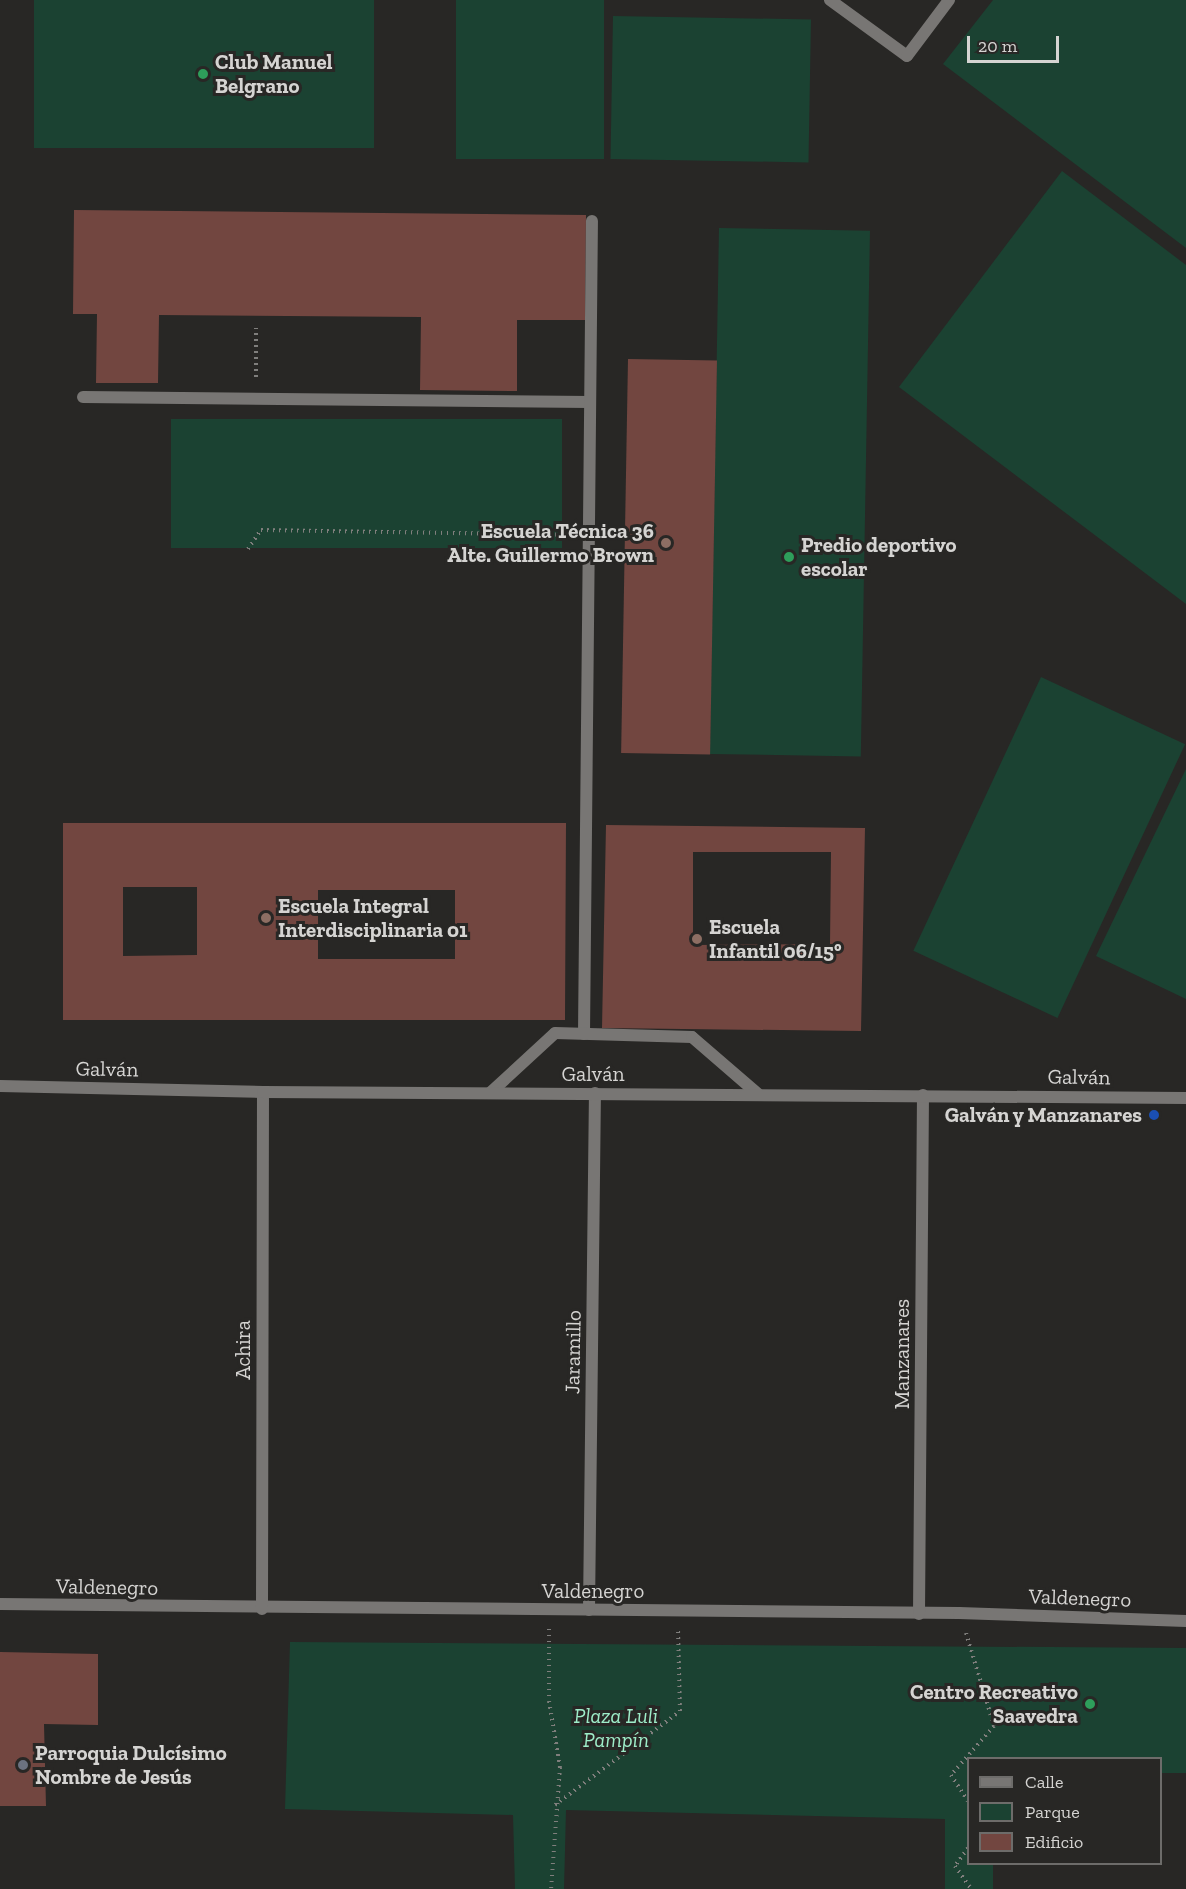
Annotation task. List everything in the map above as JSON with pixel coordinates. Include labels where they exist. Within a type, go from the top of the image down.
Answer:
[{"type":"street","points":[[830,0],[907,56],[949,0]]},
{"type":"street","points":[[584,1034],[592,220]]},
{"type":"street","points":[[83,397],[590,402]]},
{"type":"street","points":[[490,1093],[555,1033],[692,1037],[758,1094]]},
{"type":"street","name":"Galván","points":[[0,1086],[263,1092],[1186,1098]]},
{"type":"street","name":"Achira","points":[[262,1609],[263,1092]]},
{"type":"street","name":"Jaramillo","points":[[589,1610],[595,1093]]},
{"type":"street","name":"Manzanares","points":[[919,1614],[923,1095]]},
{"type":"street","name":"Valdenegro","points":[[0,1604],[262,1609],[959,1613],[1186,1622]]},
{"type":"path","points":[[256,324],[256,399]]},
{"type":"path","points":[[248,549],[261,530],[589,536]]},
{"type":"path","points":[[548,1610],[549,1701],[560,1767],[555,1805],[551,1889]]},
{"type":"path","points":[[555,1805],[680,1711],[678,1611]]},
{"type":"path","points":[[959,1613],[994,1726],[951,1775],[967,1798]]},
{"type":"path","points":[[967,1851],[955,1866],[971,1889]]},
{"type":"green space","name":"Club Manuel Belgrano","points":[[34,0],[374,0],[374,148],[34,148]]},
{"type":"green space","points":[[456,0],[604,0],[604,159],[456,159]]},
{"type":"green space","points":[[993,0],[1186,0],[1186,248],[943,64]]},
{"type":"green space","points":[[613,16],[811,19],[808,162],[611,159]]},
{"type":"green space","points":[[1062,171],[1186,265],[1186,604],[899,387]]},
{"type":"green space","name":"Predio deportivo escolar","points":[[719,228],[870,231],[861,757],[710,754]]},
{"type":"green space","points":[[171,419],[562,419],[562,548],[171,548]]},
{"type":"green space","points":[[1041,677],[1185,744],[1057,1018],[913,951]]},
{"type":"green space","points":[[1186,769],[1186,999],[1096,956]]},
{"type":"green space","name":"Plaza Luli Pampín","points":[[290,1642],[1186,1648],[1186,1773],[1162,1773],[1162,1757],[967,1757],[967,1865],[993,1865],[993,1889],[945,1889],[945,1819],[566,1810],[564,1889],[515,1889],[513,1815],[285,1809]]},
{"type":"building","points":[[74,210],[586,215],[585,320],[517,320],[517,391],[420,390],[421,317],[159,315],[158,383],[96,383],[97,314],[73,314]]},
{"type":"building","points":[[628,359],[717,361],[710,754],[621,753]]},
{"type":"building","points":[[63,823],[566,823],[565,1020],[63,1020]],"holes":[[[123,887],[197,887],[197,955],[123,956]],[[318,890],[455,890],[455,959],[318,959]]]},
{"type":"building","points":[[606,825],[865,828],[861,1031],[602,1028]],"holes":[[[693,852],[831,852],[830,944],[693,945]]]},
{"type":"building","name":"Parroquia Dulcísimo Nombre de Jesús","points":[[0,1652],[98,1654],[98,1725],[44,1724],[46,1806],[0,1806]]},
{"type":"place","name":"Club Manuel Belgrano","points":[[203,74]]},
{"type":"place","name":"Escuela Técnica 36 Alte. Guillermo Brown","points":[[666,543]]},
{"type":"place","name":"Predio deportivo escolar","points":[[789,557]]},
{"type":"place","name":"Escuela Integral Interdisciplinaria 01","points":[[266,918]]},
{"type":"place","name":"Escuela Infantil 06/15°","points":[[697,939]]},
{"type":"place","name":"Galván y Manzanares","points":[[1154,1115]]},
{"type":"place","name":"Centro Recreativo Saavedra","points":[[1090,1704]]},
{"type":"place","name":"Parroquia Dulcísimo Nombre de Jesús","points":[[23,1765]]}]
